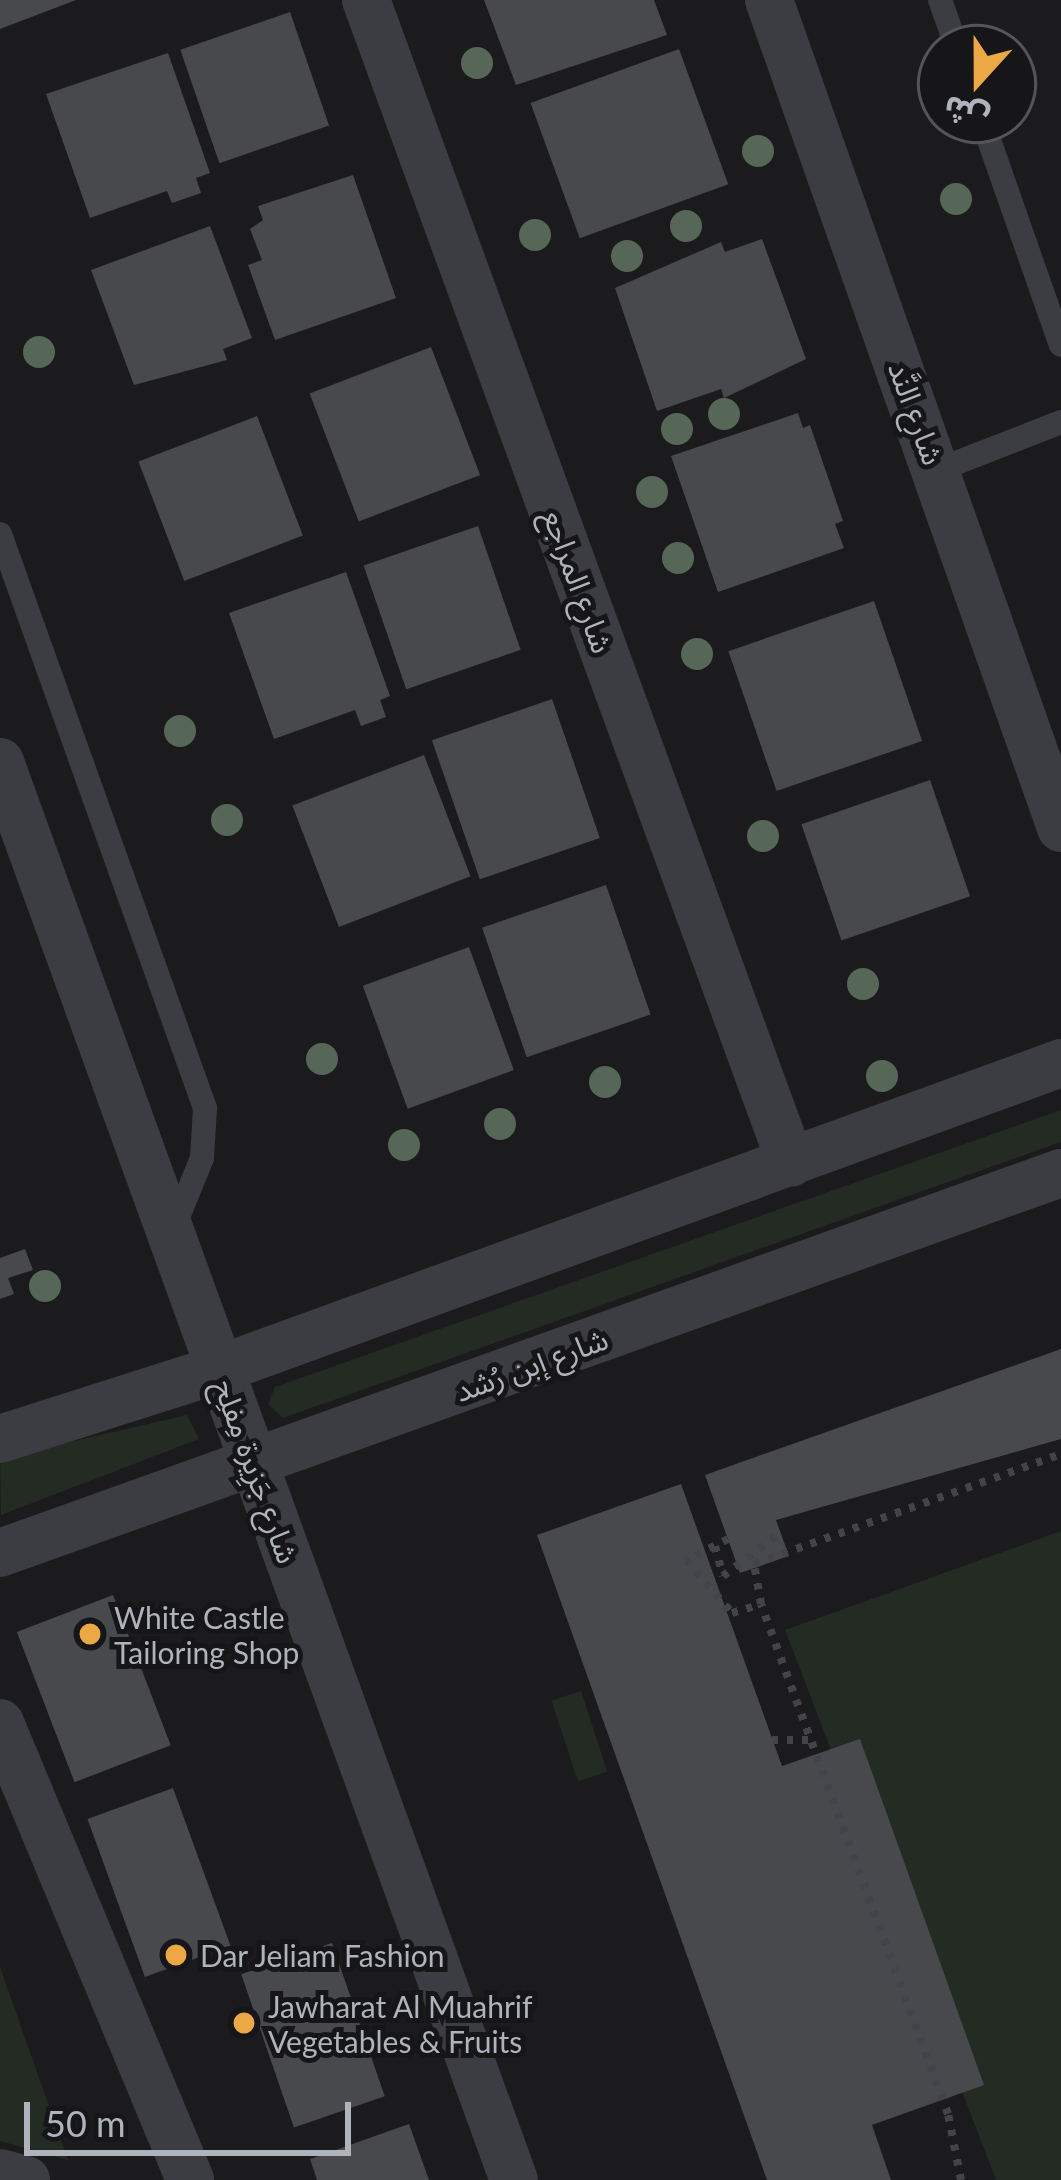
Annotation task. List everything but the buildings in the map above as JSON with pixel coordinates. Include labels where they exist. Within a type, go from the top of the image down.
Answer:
[{"type":"street","name":"شارع المراجع","points":[[366,0],[791,1163]]},
{"type":"street","name":"شارع النَّد","points":[[769,0],[1061,828]]},
{"type":"street","name":"شارع جَزِيرة مِفلِح","points":[[0,762],[514,2180]]},
{"type":"street","points":[[0,1439],[220,1370],[1061,1063]]},
{"type":"street","name":"شارع إبن رُشد","points":[[0,1553],[1061,1172]]},
{"type":"street","points":[[0,1723],[190,2180]]},
{"type":"street","points":[[0,2173],[26,2180]]},
{"type":"lane","points":[[990,144],[1061,345]]},
{"type":"lane","points":[[938,470],[1061,422]]},
{"type":"lane","points":[[0,534],[205,1108],[202,1158],[171,1234]]},
{"type":"path","points":[[961,2180],[948,2114],[761,1604],[754,1564],[1061,1454]]},
{"type":"path","points":[[715,1546],[723,1576],[781,1533]]},
{"type":"path","points":[[728,1539],[686,1560],[732,1613],[761,1604]]},
{"type":"path","points":[[772,1740],[810,1740]]},
{"type":"shaded area","points":[[1061,1110],[1061,1142],[283,1418],[268,1404],[275,1387]]},
{"type":"shaded area","points":[[187,1415],[199,1439],[1,1515],[0,1458]]},
{"type":"shaded area","points":[[1061,1531],[1061,2180],[996,2180],[785,1630]]},
{"type":"shaded area","points":[[581,1691],[607,1772],[578,1781],[552,1701]]},
{"type":"shaded area","points":[[0,1967],[68,2160],[0,2141]]},
{"type":"place","name":"White Castle Tailoring Shop","points":[[90,1634]]},
{"type":"place","name":"Dar Jeliam Fashion","points":[[176,1955]]},
{"type":"place","name":"Jawharat Al Muahrif Vegetables & Fruits","points":[[244,2023]]}]
